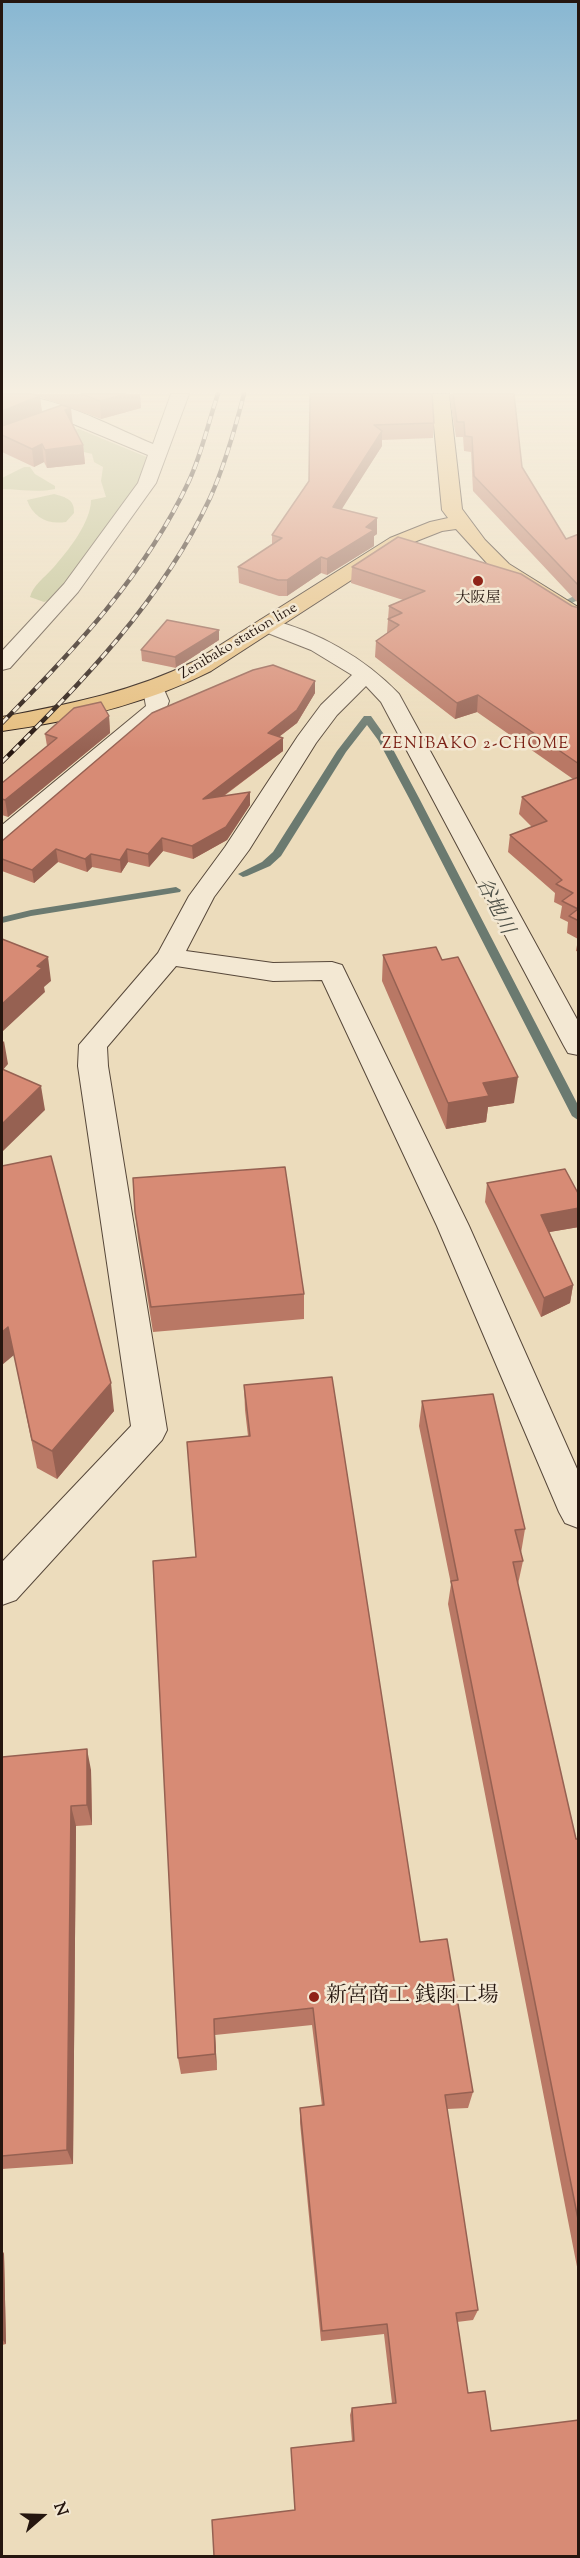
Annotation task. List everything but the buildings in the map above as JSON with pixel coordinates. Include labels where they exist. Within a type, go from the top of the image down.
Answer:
[{"type":"main road","points":[[455,513],[460,522],[502,568],[578,616]]},
{"type":"main road","name":"Zenibako station line","points":[[2,724],[95,706],[154,690],[203,666],[397,542],[437,526],[460,522]]},
{"type":"street","points":[[2,663],[71,588],[126,513]]},
{"type":"street","points":[[267,625],[317,645],[366,674],[382,688],[400,712],[579,1046]]},
{"type":"street","points":[[2,1588],[149,1430],[93,1066],[93,1045],[169,957],[201,896],[236,850],[306,741],[329,710],[366,674]]},
{"type":"street","points":[[2,837],[157,708],[158,701],[154,690]]},
{"type":"street","points":[[169,957],[273,972],[332,971],[453,1226],[579,1512]]},
{"type":"green space","points":[[35,513],[74,513],[66,522],[59,523],[47,521]]},
{"type":"green space","points":[[89,513],[120,513],[52,599],[44,602],[30,597],[40,581],[72,545]]},
{"type":"waterway","name":"谷地川","points":[[552,609],[578,597]]},
{"type":"waterway","points":[[243,874],[266,864],[277,854],[342,751],[367,719]]},
{"type":"waterway","name":"谷地川","points":[[367,719],[383,740],[414,798],[578,1116]]},
{"type":"waterway","points":[[2,920],[31,913],[176,890]]},
{"type":"railway","points":[[2,723],[106,610],[151,548],[172,513]]},
{"type":"railway","points":[[2,762],[118,639],[168,572],[202,513]]},
{"type":"place","name":"大阪屋","points":[[478,581]]},
{"type":"place","name":"新宮商工 銭函工場","points":[[314,1997]]},
{"type":"district","name":"ZENIBAKO 2-CHOME","points":[[476,745]]}]
